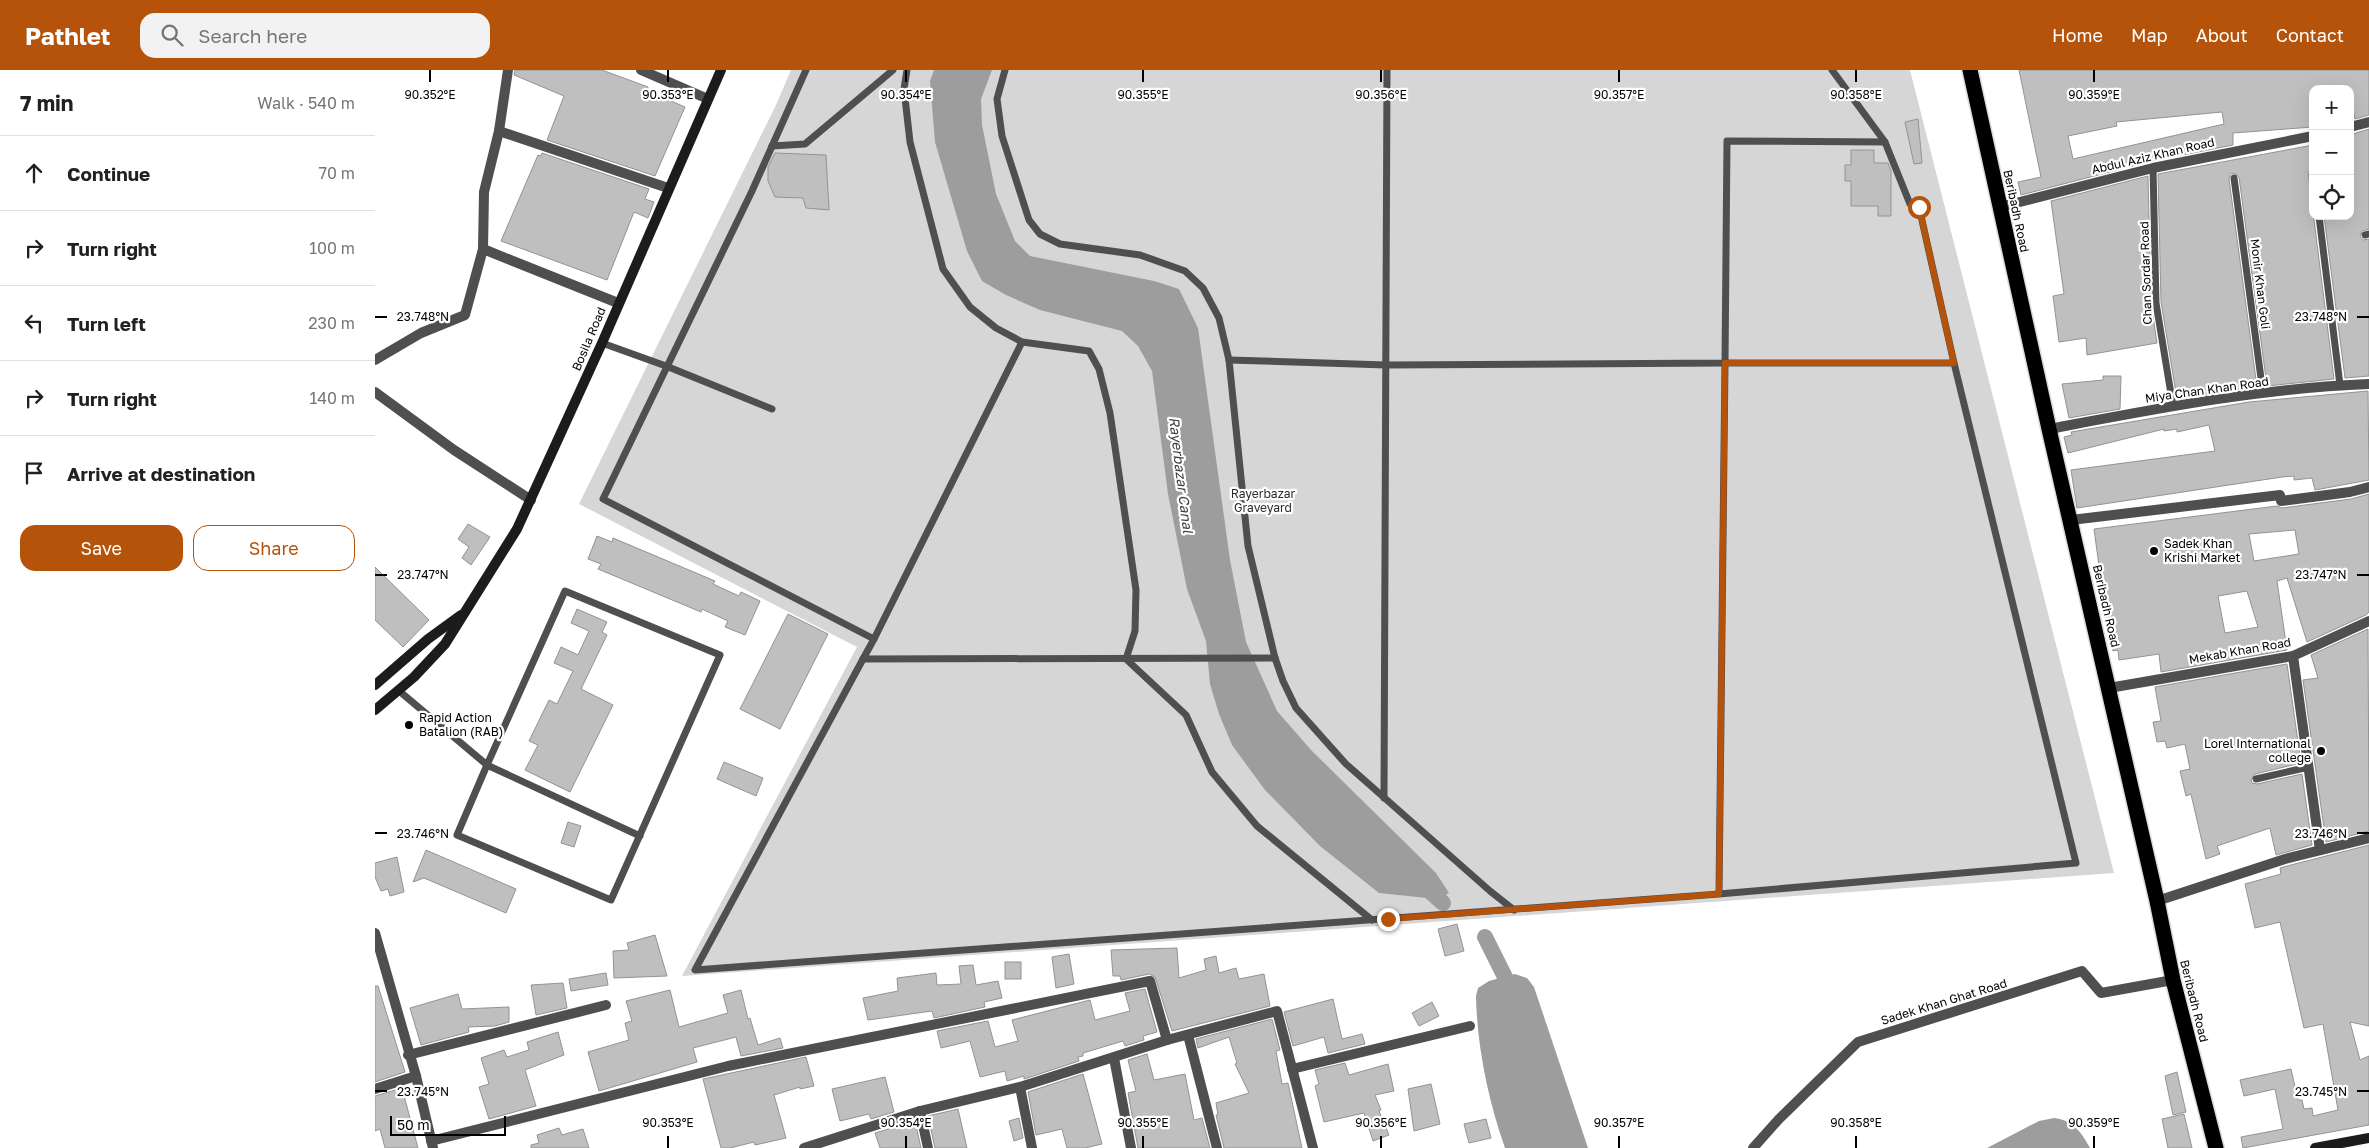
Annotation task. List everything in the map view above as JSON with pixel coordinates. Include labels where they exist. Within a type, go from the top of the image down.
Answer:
[{"type":"highway","name":"Beribadh Road","points":[[1970,70],[2049,430],[2157,901],[2173,980],[2216,1148]]},
{"type":"main road","name":"Bosila Road","points":[[375,710],[414,677],[445,644],[517,529],[602,343],[721,70]]},
{"type":"main road","name":"Bosila Road","points":[[375,685],[428,639],[466,611]]},
{"type":"main road","points":[[2315,1148],[2369,1138]]},
{"type":"street","points":[[375,360],[421,333],[465,315],[483,249],[484,192],[499,131],[508,70]]},
{"type":"street","points":[[641,70],[708,98]]},
{"type":"street","points":[[2354,126],[2369,122]]},
{"type":"street","points":[[499,131],[668,188]]},
{"type":"street","name":"Abdul Aziz Khan Road","points":[[2000,207],[2153,168],[2309,137]]},
{"type":"street","points":[[483,249],[618,304]]},
{"type":"street","name":"Miya Chan Khan Road","points":[[2049,430],[2173,406],[2263,393],[2339,385],[2369,384]]},
{"type":"street","points":[[375,392],[454,450],[531,500]]},
{"type":"street","points":[[2071,520],[2280,495],[2281,501],[2350,492],[2369,487]]},
{"type":"street","name":"Mekab Khan Road","points":[[2109,688],[2293,656],[2369,621]]},
{"type":"street","points":[[2293,656],[2321,850]]},
{"type":"street","points":[[2157,901],[2285,859],[2369,838]]},
{"type":"street","points":[[375,933],[408,1055],[416,1076],[432,1144],[728,1066],[1150,981],[1167,1040]]},
{"type":"street","name":"Sadek Khan Ghat Road","points":[[1753,1148],[1779,1119],[1858,1042],[2082,970],[2101,993],[2173,980]]},
{"type":"street","points":[[408,1055],[606,1005]]},
{"type":"street","points":[[803,1148],[832,1144],[920,1112],[1020,1087],[1167,1040],[1277,1011],[1313,1148]]},
{"type":"street","points":[[1292,1069],[1470,1026]]},
{"type":"street","points":[[1188,1034],[1217,1148]]},
{"type":"street","points":[[1114,1058],[1131,1148]]},
{"type":"street","points":[[375,1089],[416,1076]]},
{"type":"street","points":[[1020,1087],[1031,1148]]},
{"type":"street","points":[[920,1112],[928,1148]]},
{"type":"lane","points":[[806,70],[772,146],[603,499],[874,639]]},
{"type":"lane","points":[[772,146],[805,144],[893,70]]},
{"type":"lane","points":[[907,70],[904,89],[910,142],[943,269],[970,307],[997,328],[1022,342],[1089,351],[1099,369],[1110,413],[1136,590],[1135,631],[1127,660]]},
{"type":"lane","points":[[1005,70],[997,99],[1002,136],[1015,184],[1029,220],[1040,234],[1060,244],[1141,255],[1185,271],[1203,288],[1219,318],[1229,360],[1248,546],[1275,658],[1283,681],[1296,708],[1345,764],[1515,910]]},
{"type":"lane","points":[[1383,798],[1387,70]]},
{"type":"lane","points":[[1022,342],[874,639],[695,970],[1515,910],[2076,863],[1954,363],[1919,207],[1910,204],[1885,142],[1832,70]]},
{"type":"lane","points":[[1719,894],[1727,141],[1885,142]]},
{"type":"lane","name":"Chan Sordar Road","points":[[2153,168],[2156,303],[2173,406]]},
{"type":"lane","name":"Monir Khan Goli","points":[[2234,178],[2263,393]]},
{"type":"lane","points":[[2319,220],[2339,385]]},
{"type":"lane","points":[[602,343],[666,366],[772,409]]},
{"type":"lane","points":[[1229,360],[1386,365],[1954,363]]},
{"type":"lane","points":[[565,591],[720,655],[611,900],[457,835],[487,765],[565,591]]},
{"type":"lane","points":[[863,659],[1127,660],[1176,657],[1275,658]]},
{"type":"lane","points":[[1127,660],[1186,715],[1213,772],[1257,826],[1372,920]]},
{"type":"lane","points":[[398,690],[487,765],[640,836]]},
{"type":"lane","points":[[2256,779],[2309,767]]},
{"type":"green space","name":"Rayerbazar Graveyard","points":[[791,70],[1910,70],[2114,873],[682,976],[857,647],[579,504],[776,105]]},
{"type":"water","points":[[934,70],[992,70],[981,99],[982,125],[996,194],[1015,241],[1030,256],[1154,281],[1179,289],[1198,328],[1230,560],[1246,642],[1277,711],[1311,750],[1436,873],[1449,893],[1437,899],[1379,893],[1320,846],[1265,790],[1232,745],[1219,714],[1210,684],[1206,641],[1187,589],[1168,494],[1152,371],[1138,346],[1122,331],[1040,310],[1006,295],[982,281],[967,251],[935,142],[930,81]]},
{"type":"water","points":[[1515,974],[1527,978],[1534,987],[1588,1148],[1505,1148],[1493,1111],[1481,1053],[1476,996],[1478,988],[1489,981]]},
{"type":"water","points":[[2054,1118],[2066,1121],[2076,1128],[2090,1148],[1987,1148],[2039,1121]]},
{"type":"building","points":[[515,70],[602,70],[648,87],[647,91],[685,107],[655,176],[547,140],[564,96],[514,75]]},
{"type":"building","points":[[2019,70],[2369,70],[2369,115],[2355,119],[2354,85],[2309,85],[2309,127],[2233,133],[2233,145],[2152,161],[2021,195],[2018,182],[2041,177]],"holes":[[[2222,112],[2224,124],[2073,159],[2068,136],[2117,126],[2116,122]]]},
{"type":"building","points":[[1918,119],[1922,163],[1914,164],[1905,122]]},
{"type":"building","points":[[2369,129],[2369,229],[2362,231],[2360,236],[2363,240],[2369,239],[2369,376],[2345,378],[2325,220],[2354,220],[2354,134]]},
{"type":"building","points":[[2309,146],[2309,220],[2314,220],[2334,379],[2267,386],[2239,177],[2234,173],[2230,174],[2229,179],[2257,387],[2177,399],[2161,302],[2158,174]]},
{"type":"building","points":[[1851,150],[1874,150],[1874,163],[1888,163],[1891,171],[1891,216],[1878,216],[1878,206],[1851,206],[1851,181],[1845,181],[1845,165],[1851,165]]},
{"type":"building","points":[[542,153],[649,189],[645,199],[654,202],[648,218],[634,212],[607,280],[501,241],[538,155],[541,156]]},
{"type":"building","points":[[775,153],[826,155],[829,210],[806,208],[803,198],[775,197],[768,181],[768,167]]},
{"type":"building","points":[[2148,176],[2151,303],[2157,343],[2087,355],[2086,338],[2059,342],[2053,296],[2064,294],[2051,201]]},
{"type":"building","points":[[2103,376],[2121,376],[2120,409],[2069,418],[2062,384],[2103,380]]},
{"type":"building","points":[[2368,391],[2369,480],[2315,490],[2312,478],[2294,480],[2294,476],[2282,477],[2077,508],[2071,470],[2215,451],[2209,425],[2177,432],[2177,429],[2164,431],[2164,429],[2068,453],[2064,437],[2072,435],[2071,432],[2249,402]]},
{"type":"building","points":[[2369,494],[2369,612],[2366,615],[2307,642],[2287,578],[2277,581],[2287,650],[2161,672],[2159,654],[2119,660],[2118,650],[2113,651],[2107,616],[2104,617],[2100,595],[2103,595],[2094,529],[2277,506],[2282,508],[2351,499]],"holes":[[[2295,530],[2299,554],[2254,561],[2249,534]],[[2247,591],[2258,627],[2225,633],[2218,596]]]},
{"type":"building","points":[[468,524],[490,537],[471,565],[462,558],[469,547],[458,539]]},
{"type":"building","points":[[597,536],[612,542],[613,538],[715,581],[713,584],[739,596],[741,592],[760,601],[745,635],[725,627],[728,621],[702,609],[701,612],[598,569],[601,564],[588,559]]},
{"type":"building","points":[[375,567],[429,620],[403,647],[375,620]]},
{"type":"building","points":[[577,609],[607,622],[602,632],[607,635],[581,689],[613,705],[570,792],[525,770],[538,745],[529,741],[549,700],[557,704],[573,671],[554,663],[561,647],[578,655],[589,631],[571,623]]},
{"type":"building","points":[[788,614],[828,634],[780,729],[740,709]]},
{"type":"building","points":[[2368,629],[2369,831],[2326,842],[2303,680],[2318,678],[2311,655]]},
{"type":"building","points":[[2287,664],[2301,763],[2255,774],[2251,780],[2252,783],[2257,784],[2302,774],[2312,845],[2276,855],[2270,828],[2217,846],[2220,854],[2206,859],[2191,794],[2186,796],[2180,771],[2190,769],[2185,744],[2167,748],[2165,741],[2157,742],[2153,722],[2161,721],[2155,687]]},
{"type":"building","points":[[724,762],[763,778],[756,796],[717,779]]},
{"type":"building","points":[[568,822],[581,826],[574,847],[561,843]]},
{"type":"building","points":[[2369,845],[2369,1026],[2350,1022],[2360,1060],[2369,1056],[2369,1125],[2243,1148],[2241,1137],[2283,1129],[2275,1089],[2244,1096],[2240,1080],[2291,1069],[2298,1100],[2302,1100],[2304,1109],[2312,1108],[2313,1116],[2338,1110],[2323,1024],[2304,1028],[2280,922],[2255,928],[2245,884],[2281,874],[2280,868]]},
{"type":"building","points":[[426,850],[516,889],[506,913],[424,878],[413,882]]},
{"type":"building","points":[[397,857],[404,892],[390,896],[388,889],[381,891],[375,877],[375,863]]},
{"type":"building","points":[[1457,924],[1464,951],[1445,956],[1438,929]]},
{"type":"building","points":[[655,935],[667,976],[614,978],[613,951],[629,950],[627,943]]},
{"type":"building","points":[[1177,948],[1179,978],[1206,970],[1204,959],[1216,956],[1219,973],[1236,968],[1239,979],[1264,974],[1270,1006],[1172,1031],[1155,977],[1149,974],[1121,980],[1120,976],[1113,976],[1111,950]]},
{"type":"building","points":[[1069,954],[1074,984],[1056,988],[1052,957]]},
{"type":"building","points":[[1005,962],[1021,962],[1021,979],[1005,979]]},
{"type":"building","points":[[973,965],[976,985],[998,981],[1002,998],[984,1002],[985,1007],[934,1018],[932,1011],[868,1020],[863,998],[898,991],[897,978],[936,973],[937,985],[961,984],[959,966]]},
{"type":"building","points":[[606,973],[608,985],[571,991],[569,979]]},
{"type":"building","points":[[563,983],[567,1008],[536,1015],[531,985]]},
{"type":"building","points":[[375,986],[378,986],[405,1072],[375,1082]]},
{"type":"building","points":[[1145,989],[1157,1032],[1143,1036],[1144,1040],[1125,1046],[1123,1041],[1083,1053],[1083,1056],[1078,1057],[1079,1061],[1024,1079],[1024,1076],[1007,1081],[1005,1071],[980,1077],[970,1041],[941,1048],[937,1031],[988,1021],[995,1047],[1018,1041],[1012,1020],[1090,1000],[1095,1020],[1130,1011],[1125,993]]},
{"type":"building","points":[[670,990],[679,1027],[728,1013],[723,995],[741,990],[748,1019],[750,1018],[758,1045],[780,1038],[783,1048],[741,1056],[736,1037],[693,1048],[697,1062],[599,1091],[588,1052],[629,1040],[625,1023],[632,1021],[626,1001]]},
{"type":"building","points":[[458,994],[462,1009],[509,1007],[509,1022],[495,1026],[468,1027],[469,1032],[421,1045],[410,1008]]},
{"type":"building","points":[[1333,999],[1342,1039],[1362,1034],[1365,1044],[1328,1053],[1324,1037],[1293,1046],[1284,1012]]},
{"type":"building","points":[[1432,1002],[1439,1016],[1419,1026],[1412,1013]]},
{"type":"building","points":[[1272,1019],[1280,1050],[1276,1051],[1282,1084],[1288,1083],[1302,1148],[1224,1148],[1216,1115],[1218,1115],[1216,1103],[1249,1093],[1235,1064],[1237,1063],[1229,1037],[1198,1048],[1196,1039]]},
{"type":"building","points":[[558,1032],[564,1055],[525,1070],[536,1106],[489,1119],[479,1087],[489,1084],[481,1058],[504,1050],[507,1057],[529,1050],[527,1042]]},
{"type":"building","points":[[1147,1054],[1154,1080],[1185,1074],[1194,1120],[1202,1118],[1210,1148],[1138,1148],[1128,1093],[1136,1091],[1128,1060]]},
{"type":"building","points":[[806,1057],[814,1086],[800,1089],[800,1087],[774,1095],[786,1138],[755,1145],[754,1142],[730,1148],[721,1148],[703,1079]]},
{"type":"building","points":[[1345,1063],[1349,1075],[1388,1064],[1394,1091],[1375,1095],[1381,1110],[1379,1111],[1389,1135],[1373,1141],[1364,1113],[1324,1122],[1315,1086],[1319,1084],[1315,1070]]},
{"type":"building","points":[[2177,1072],[2186,1112],[2173,1115],[2165,1076]]},
{"type":"building","points":[[1083,1074],[1102,1144],[1085,1148],[1067,1148],[1062,1129],[1036,1135],[1028,1092]]},
{"type":"building","points":[[885,1077],[894,1112],[871,1119],[869,1114],[840,1121],[832,1089]]},
{"type":"building","points":[[1431,1084],[1440,1124],[1414,1131],[1408,1089]]},
{"type":"building","points":[[402,1088],[418,1148],[385,1148],[380,1129],[375,1131],[375,1096]]},
{"type":"building","points":[[958,1109],[967,1148],[935,1148],[928,1116]]},
{"type":"building","points":[[2184,1114],[2192,1148],[2168,1148],[2162,1119]]},
{"type":"building","points":[[1019,1118],[1023,1138],[1014,1141],[1009,1121]]},
{"type":"building","points":[[1486,1119],[1491,1138],[1469,1143],[1464,1124]]},
{"type":"building","points":[[915,1121],[921,1148],[880,1148],[875,1133]]},
{"type":"building","points":[[559,1128],[562,1135],[583,1129],[589,1148],[531,1148],[531,1145],[539,1143],[537,1135]]},
{"type":"waterway","name":"Rayerbazar Canal","points":[[1423,885],[1443,903]]},
{"type":"waterway","points":[[1485,937],[1514,995]]},
{"type":"place","name":"Sadek Khan Krishi Market","points":[[2154,551]]},
{"type":"place","name":"Rapid Action Batalion (RAB)","points":[[409,725]]},
{"type":"place","name":"Lorel International college","points":[[2321,751]]},
{"type":"route","points":[[1388,919],[1719,894],[1725,363],[1954,363],[1919,207]]}]
